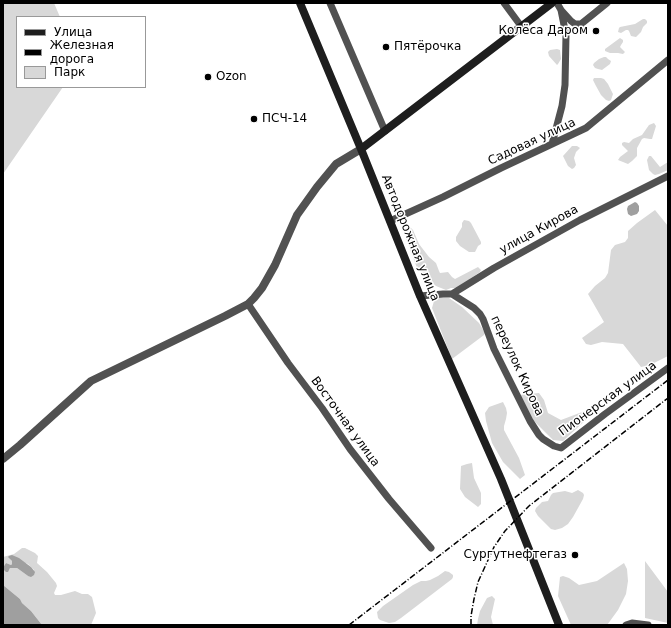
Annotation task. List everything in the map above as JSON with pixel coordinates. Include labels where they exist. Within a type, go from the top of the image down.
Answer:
[{"type":"main road","name":"Автодорожная улица","points":[[300,3],[362,148],[420,296],[525,539],[559,625]]},
{"type":"main road","points":[[362,148],[552,3]]},
{"type":"street","points":[[330,3],[385,131]]},
{"type":"street","points":[[504,3],[522,26]]},
{"type":"street","points":[[557,3],[570,21],[575,24],[581,24],[607,3]]},
{"type":"street","points":[[552,144],[562,106],[565,85],[566,35],[561,10]]},
{"type":"street","name":"Садовая улица","points":[[390,221],[586,128],[668,60]]},
{"type":"street","points":[[3,459],[91,381],[248,304],[262,288],[275,265],[297,215],[317,187],[336,164],[362,148]]},
{"type":"street","name":"улица Кирова","points":[[420,296],[452,294],[494,268],[580,220],[668,176]]},
{"type":"street","name":"переулок Кирова","points":[[452,294],[474,308],[480,314],[496,354],[533,426],[543,440],[561,448]]},
{"type":"street","name":"Восточная улица","points":[[248,304],[288,363],[350,449],[389,499],[431,548]]},
{"type":"street","name":"Пионерская улица","points":[[561,448],[668,368]]},
{"type":"street","points":[[626,625],[632,623],[648,625]]},
{"type":"green space","points":[[3,3],[54,3],[60,16],[16,16],[16,88],[62,88],[3,174]]},
{"type":"green space","points":[[643,19],[647,21],[647,23],[636,37],[631,36],[628,30],[621,33],[618,32],[620,27],[635,24]]},
{"type":"green space","points":[[620,38],[623,40],[620,47],[625,52],[623,54],[605,51],[605,49]]},
{"type":"green space","points":[[550,50],[560,50],[561,59],[557,65],[549,56],[548,52]]},
{"type":"green space","points":[[604,57],[611,61],[610,64],[602,70],[595,68],[593,65],[594,63]]},
{"type":"green space","points":[[594,78],[604,79],[608,84],[613,94],[611,100],[606,100],[601,95],[593,80]]},
{"type":"green space","points":[[654,123],[656,126],[652,139],[642,139],[637,148],[637,156],[628,164],[618,160],[628,151],[622,143],[629,143],[633,139],[642,135],[649,125]]},
{"type":"green space","points":[[572,146],[577,146],[580,148],[576,152],[574,158],[576,165],[572,169],[568,166],[563,156]]},
{"type":"green space","points":[[649,156],[651,156],[660,167],[668,162],[668,170],[659,174],[653,174],[649,170],[647,160]]},
{"type":"green space","points":[[655,210],[668,226],[668,356],[650,365],[641,367],[623,344],[602,342],[591,345],[586,344],[582,338],[604,322],[588,294],[605,278],[608,273],[611,250],[615,245],[625,242],[628,238],[628,231]]},
{"type":"green space","points":[[464,220],[471,223],[481,242],[475,252],[469,252],[460,246],[456,241],[456,237]]},
{"type":"green space","points":[[408,227],[413,230],[419,244],[429,257],[436,263],[440,273],[448,272],[455,279],[478,267],[481,270],[480,272],[457,288],[446,290],[436,286],[428,279],[426,274],[417,268],[404,233],[405,229]]},
{"type":"green space","points":[[440,297],[449,298],[462,307],[479,323],[485,333],[452,359],[432,308],[434,301]]},
{"type":"green space","points":[[525,390],[529,394],[539,393],[544,400],[548,413],[561,420],[590,409],[588,418],[563,441],[553,440],[530,417],[520,397]]},
{"type":"green space","points":[[503,402],[507,413],[504,430],[519,458],[525,475],[520,479],[503,462],[492,443],[486,421],[485,413],[489,407]]},
{"type":"green space","points":[[472,463],[474,478],[481,493],[481,504],[478,507],[465,497],[460,489],[461,466]]},
{"type":"green space","points":[[578,490],[583,493],[583,499],[568,524],[562,528],[555,530],[551,529],[535,511],[542,502],[548,501],[553,493],[565,491],[572,493]]},
{"type":"green space","points":[[22,548],[25,548],[38,556],[37,563],[56,583],[57,586],[54,593],[55,595],[75,591],[82,594],[88,594],[92,597],[96,613],[91,625],[42,625],[20,599],[3,585],[3,557],[14,554]],"holes":[[[9,557],[28,564],[34,570],[28,576],[17,568],[10,568],[9,570],[4,566],[6,563],[12,564]]]},
{"type":"green space","points":[[645,561],[668,592],[668,623],[645,618]]},
{"type":"green space","points":[[624,563],[627,569],[628,581],[626,594],[618,610],[607,625],[571,625],[558,596],[560,577],[563,576],[569,578],[579,585],[597,581]]},
{"type":"green space","points":[[445,571],[453,575],[452,579],[401,618],[395,622],[389,623],[378,618],[377,612],[383,606],[413,585],[421,581],[430,580]]},
{"type":"green space","points":[[492,596],[495,599],[491,617],[493,625],[477,625],[480,611],[487,598]]},
{"type":"shaded area","points":[[635,202],[639,206],[639,211],[637,214],[631,216],[628,214],[627,209],[628,206]]},
{"type":"shaded area","points":[[12,555],[19,558],[31,567],[35,572],[34,575],[31,577],[28,576],[17,568],[10,568],[8,572],[6,572],[4,570],[4,566],[6,563],[12,564],[12,561],[8,557]]},
{"type":"shaded area","points":[[3,585],[20,599],[42,625],[3,625]]},
{"type":"railway","points":[[349,625],[668,380]]},
{"type":"railway","points":[[471,625],[471,616],[478,582],[494,547],[505,531],[529,506],[668,398]]},
{"type":"place","name":"Колёса Даром","points":[[596,31]]},
{"type":"place","name":"Пятёрочка","points":[[386,47]]},
{"type":"place","name":"Ozon","points":[[208,77]]},
{"type":"place","name":"ПСЧ-14","points":[[254,119]]},
{"type":"place","name":"Сургутнефтегаз","points":[[575,555]]}]
